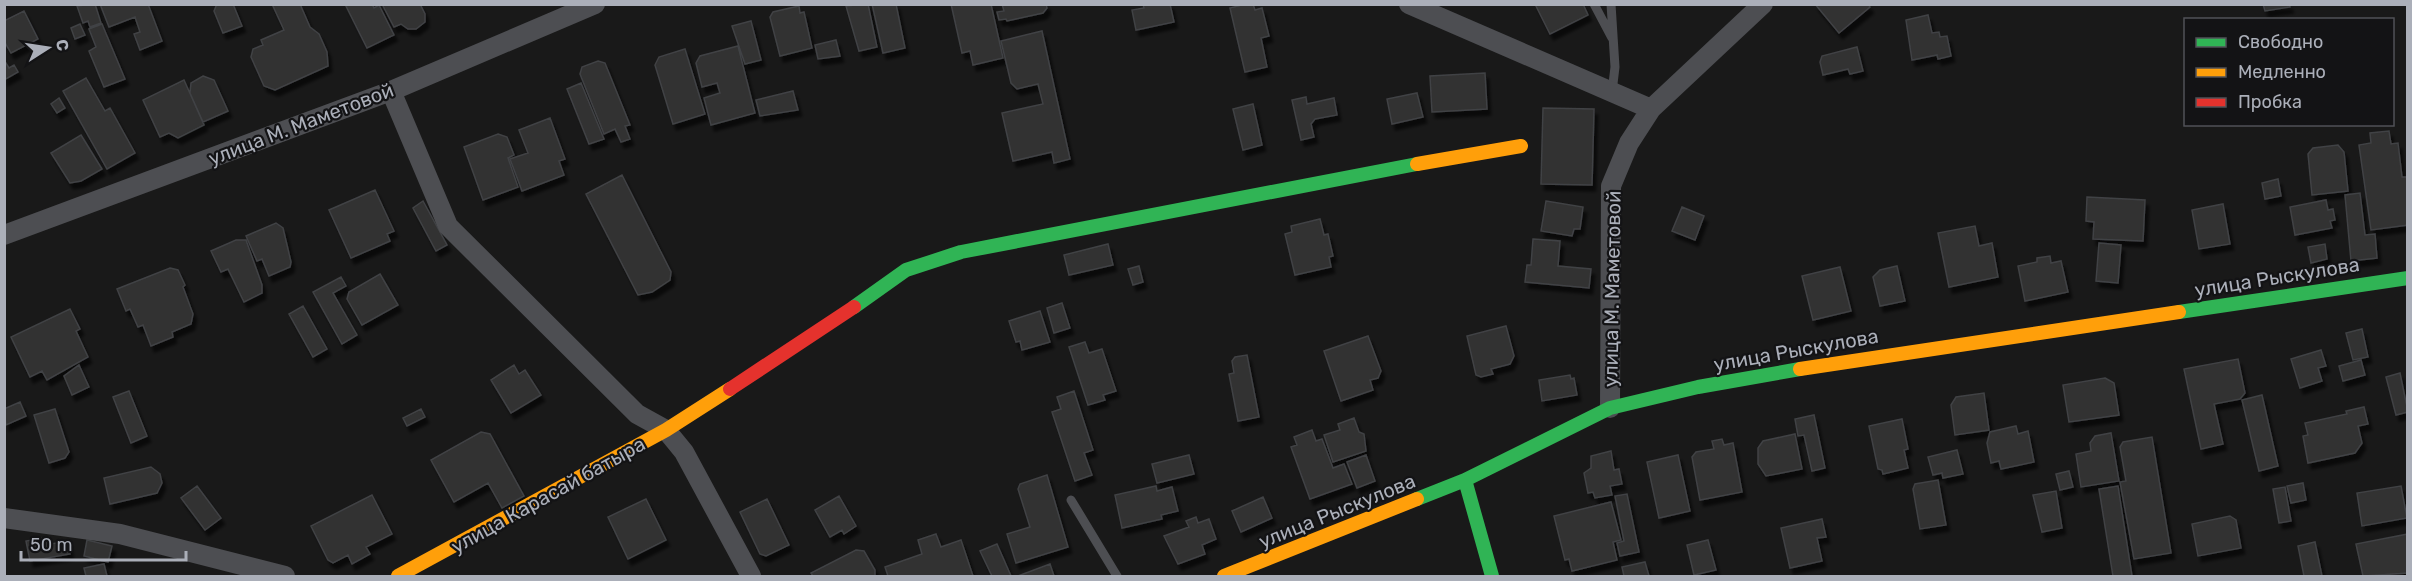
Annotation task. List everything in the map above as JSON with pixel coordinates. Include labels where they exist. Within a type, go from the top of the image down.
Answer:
[{"type":"street","name":"улица М. Маметовой","points":[[4,235],[391,91],[595,4]]},
{"type":"street","points":[[1409,4],[1650,109]]},
{"type":"street","name":"улица М. Маметовой","points":[[1610,408],[1611,186],[1629,142],[1650,109],[1763,4]]},
{"type":"street","points":[[391,91],[448,226],[637,414],[666,430],[684,452],[752,576]]},
{"type":"street","name":"улица Карасай батыра","points":[[398,576],[666,430],[830,324],[906,270],[961,252],[1348,176],[1521,146]]},
{"type":"street","name":"улица Рыскулова","points":[[1224,576],[1465,480],[1610,408],[1698,387],[1868,357],[2408,278]]},
{"type":"street","points":[[1465,480],[1492,576]]},
{"type":"street","points":[[4,518],[120,534],[285,576]]},
{"type":"lane","points":[[1594,4],[1614,43]]},
{"type":"lane","points":[[1611,4],[1614,43],[1612,92]]},
{"type":"lane","points":[[1071,500],[1117,576]]},
{"type":"building","points":[[95,4],[101,23],[90,27],[88,21],[83,23],[77,6]]},
{"type":"building","points":[[100,4],[148,4],[162,41],[140,50],[134,34],[140,32],[135,17],[109,27]]},
{"type":"building","points":[[217,4],[233,4],[242,26],[223,33],[214,11]]},
{"type":"building","points":[[272,4],[300,4],[310,27],[319,34],[327,52],[328,66],[275,90],[264,86],[251,57],[253,49],[263,45],[261,40],[284,30]]},
{"type":"building","points":[[372,4],[374,8],[379,5],[394,35],[367,48],[346,6]]},
{"type":"building","points":[[382,4],[420,4],[425,14],[425,22],[416,29],[408,29],[401,24],[394,27]]},
{"type":"building","points":[[868,4],[877,47],[859,51],[846,6]]},
{"type":"building","points":[[872,4],[896,4],[905,48],[883,53]]},
{"type":"building","points":[[951,4],[991,4],[1003,58],[973,65],[970,51],[962,53]]},
{"type":"building","points":[[1002,4],[1046,4],[1047,8],[1043,13],[1007,21],[1006,19],[999,20],[997,12],[1004,11]]},
{"type":"building","points":[[1143,4],[1170,4],[1174,22],[1136,30],[1132,10],[1144,8]]},
{"type":"building","points":[[1253,4],[1255,10],[1262,8],[1269,36],[1261,38],[1267,67],[1245,72],[1230,8]]},
{"type":"building","points":[[1535,4],[1583,4],[1588,15],[1550,34]]},
{"type":"building","points":[[1815,4],[1868,4],[1870,7],[1839,33]]},
{"type":"building","points":[[2263,4],[2289,4],[2290,7],[2265,11]]},
{"type":"building","points":[[799,6],[800,13],[804,12],[812,48],[780,56],[770,17],[773,12]]},
{"type":"building","points":[[24,11],[38,39],[11,53],[4,41],[4,21]]},
{"type":"building","points":[[1928,15],[1932,33],[1939,32],[1940,37],[1947,36],[1951,56],[1938,59],[1937,55],[1912,60],[1906,20]]},
{"type":"building","points":[[751,21],[761,60],[745,64],[732,26]]},
{"type":"building","points":[[80,24],[85,35],[75,39],[71,28]]},
{"type":"building","points":[[102,24],[125,79],[104,87],[89,51],[96,47],[89,29]]},
{"type":"building","points":[[1042,31],[1070,159],[1054,163],[1052,152],[1013,161],[1002,113],[1043,104],[1038,84],[1017,89],[1011,83],[1001,41]]},
{"type":"building","points":[[836,40],[840,56],[818,59],[815,45]]},
{"type":"building","points":[[738,46],[755,113],[711,125],[704,98],[720,93],[717,83],[702,87],[696,63],[700,56]]},
{"type":"building","points":[[1857,47],[1863,71],[1850,74],[1848,69],[1823,75],[1820,62],[1822,56]]},
{"type":"building","points":[[685,49],[705,114],[673,124],[655,65],[659,57]]},
{"type":"building","points":[[4,60],[9,68],[14,65],[18,72],[4,80]]},
{"type":"building","points":[[598,61],[605,63],[630,125],[625,126],[630,139],[621,142],[615,129],[604,134],[580,74],[582,67]]},
{"type":"building","points":[[1485,73],[1487,109],[1432,112],[1430,76]]},
{"type":"building","points":[[203,76],[214,80],[228,111],[203,122],[190,93],[191,83]]},
{"type":"building","points":[[86,78],[105,111],[110,108],[135,153],[107,169],[63,91]]},
{"type":"building","points":[[184,80],[204,125],[178,138],[169,133],[160,137],[143,100]]},
{"type":"building","points":[[581,83],[604,139],[589,144],[567,89]]},
{"type":"building","points":[[793,91],[798,110],[760,116],[756,100]]},
{"type":"building","points":[[1417,93],[1423,117],[1392,124],[1387,99]]},
{"type":"building","points":[[1306,97],[1307,104],[1334,98],[1337,115],[1315,119],[1311,124],[1314,137],[1301,140],[1292,100]]},
{"type":"building","points":[[59,98],[65,108],[57,113],[51,104]]},
{"type":"building","points":[[1253,104],[1262,145],[1243,150],[1233,109]]},
{"type":"building","points":[[1543,108],[1594,109],[1592,185],[1541,184]]},
{"type":"building","points":[[550,118],[565,159],[559,161],[564,175],[522,191],[510,159],[528,153],[519,130]]},
{"type":"building","points":[[2389,131],[2391,144],[2398,143],[2402,177],[2408,177],[2408,225],[2371,230],[2359,145],[2371,143],[2370,133]]},
{"type":"building","points":[[498,134],[507,137],[514,155],[508,158],[518,187],[483,200],[464,147]]},
{"type":"building","points":[[81,135],[102,169],[81,181],[70,183],[51,153]]},
{"type":"building","points":[[2338,145],[2344,152],[2348,191],[2312,195],[2308,154],[2313,148]]},
{"type":"building","points":[[622,175],[671,272],[670,280],[652,292],[638,295],[586,194]]},
{"type":"building","points":[[2278,179],[2281,196],[2265,199],[2262,183]]},
{"type":"building","points":[[375,190],[394,231],[387,234],[390,241],[351,258],[329,210]]},
{"type":"building","points":[[2360,193],[2365,235],[2375,234],[2377,258],[2351,261],[2345,195]]},
{"type":"building","points":[[2087,197],[2145,200],[2143,241],[2093,239],[2094,222],[2086,221]]},
{"type":"building","points":[[2326,200],[2328,210],[2333,209],[2335,220],[2330,221],[2332,228],[2295,235],[2290,207]]},
{"type":"building","points":[[423,201],[447,245],[436,251],[413,208]]},
{"type":"building","points":[[1546,201],[1583,207],[1580,229],[1574,229],[1572,236],[1541,231]]},
{"type":"building","points":[[2223,204],[2230,244],[2199,249],[2192,210]]},
{"type":"building","points":[[1682,207],[1704,216],[1695,240],[1672,231]]},
{"type":"building","points":[[1320,219],[1324,235],[1328,234],[1333,256],[1329,257],[1331,267],[1295,275],[1285,234],[1292,232],[1291,226]]},
{"type":"building","points":[[276,223],[283,228],[291,262],[290,267],[269,276],[262,259],[257,261],[246,236]]},
{"type":"building","points":[[1975,226],[1979,246],[1992,243],[1998,277],[1949,287],[1938,233]]},
{"type":"building","points":[[1533,239],[1560,241],[1558,266],[1591,269],[1589,288],[1525,282],[1527,265],[1531,265]]},
{"type":"building","points":[[236,240],[246,240],[262,285],[262,293],[244,302],[228,269],[221,272],[211,251]]},
{"type":"building","points":[[2099,243],[2121,245],[2118,283],[2096,281]]},
{"type":"building","points":[[1108,244],[1113,265],[1069,275],[1064,255]]},
{"type":"building","points":[[2325,244],[2327,259],[2311,263],[2308,247]]},
{"type":"building","points":[[2050,256],[2051,263],[2061,261],[2068,292],[2025,301],[2018,266],[2037,262],[2037,258]]},
{"type":"building","points":[[1139,266],[1143,282],[1133,285],[1128,269]]},
{"type":"building","points":[[1897,266],[1905,301],[1880,306],[1873,277],[1880,270]]},
{"type":"building","points":[[1840,267],[1851,311],[1813,320],[1802,276]]},
{"type":"building","points":[[170,268],[178,270],[185,285],[183,287],[193,314],[191,324],[172,332],[173,337],[151,346],[143,325],[138,327],[130,309],[126,311],[117,289]]},
{"type":"building","points":[[380,274],[398,305],[362,325],[347,299],[349,292]]},
{"type":"building","points":[[341,277],[346,286],[333,293],[357,335],[342,344],[313,292]]},
{"type":"building","points":[[1062,303],[1070,328],[1054,333],[1047,308]]},
{"type":"building","points":[[303,306],[327,349],[313,357],[289,314]]},
{"type":"building","points":[[70,309],[80,329],[76,331],[88,357],[47,380],[42,371],[30,377],[11,337]]},
{"type":"building","points":[[1040,311],[1050,342],[1022,350],[1020,341],[1016,342],[1009,321]]},
{"type":"building","points":[[1506,326],[1514,356],[1510,364],[1491,369],[1493,374],[1481,377],[1476,375],[1467,336]]},
{"type":"building","points":[[2362,329],[2368,357],[2353,360],[2346,333]]},
{"type":"building","points":[[1368,336],[1381,371],[1378,378],[1370,380],[1373,390],[1341,401],[1324,351]]},
{"type":"building","points":[[1085,342],[1089,353],[1102,349],[1116,391],[1103,395],[1105,400],[1088,405],[1069,347]]},
{"type":"building","points":[[2321,350],[2326,366],[2318,368],[2322,381],[2300,388],[2291,359]]},
{"type":"building","points":[[1247,355],[1259,417],[1238,421],[1229,374],[1234,373],[1232,361],[1235,357]]},
{"type":"building","points":[[2238,359],[2245,393],[2240,399],[2214,404],[2223,444],[2201,449],[2184,369]]},
{"type":"building","points":[[2361,360],[2365,375],[2343,381],[2339,366]]},
{"type":"building","points":[[79,365],[89,387],[72,395],[64,376]]},
{"type":"building","points":[[514,365],[519,374],[525,370],[541,395],[511,413],[491,380]]},
{"type":"building","points":[[2400,373],[2408,412],[2396,415],[2386,377]]},
{"type":"building","points":[[1570,375],[1571,379],[1574,378],[1577,395],[1542,401],[1539,380]]},
{"type":"building","points":[[2105,378],[2114,383],[2119,415],[2069,422],[2063,385]]},
{"type":"building","points":[[129,391],[147,436],[131,443],[113,397]]},
{"type":"building","points":[[1074,391],[1093,450],[1084,453],[1092,475],[1075,481],[1052,412],[1061,409],[1057,397]]},
{"type":"building","points":[[1984,393],[1989,430],[1955,435],[1951,405],[1956,397]]},
{"type":"building","points":[[2262,395],[2278,466],[2259,471],[2242,400]]},
{"type":"building","points":[[20,402],[26,416],[6,425],[4,409]]},
{"type":"building","points":[[2364,407],[2368,424],[2358,426],[2362,443],[2355,453],[2308,463],[2303,436],[2308,435],[2305,423],[2347,414],[2346,411]]},
{"type":"building","points":[[55,409],[69,452],[65,458],[49,463],[34,415]]},
{"type":"building","points":[[421,409],[425,417],[407,426],[403,418]]},
{"type":"building","points":[[1814,415],[1825,468],[1812,471],[1804,435],[1798,436],[1795,419]]},
{"type":"building","points":[[1354,418],[1359,432],[1364,434],[1366,451],[1333,462],[1324,435],[1340,430],[1338,424]]},
{"type":"building","points":[[1902,419],[1908,449],[1904,450],[1908,468],[1883,474],[1882,470],[1878,469],[1869,426]]},
{"type":"building","points":[[2016,426],[2018,434],[2028,431],[2034,462],[2001,469],[1999,461],[1991,463],[1987,443],[1990,432]]},
{"type":"building","points":[[1312,430],[1316,441],[1322,439],[1333,468],[1344,464],[1352,484],[1310,499],[1291,447],[1297,445],[1294,437]]},
{"type":"building","points":[[481,432],[490,434],[524,496],[502,508],[488,483],[454,502],[431,460]]},
{"type":"building","points":[[2111,433],[2119,481],[2081,487],[2076,454],[2091,451],[2090,443],[2095,436]]},
{"type":"building","points":[[1795,434],[1802,469],[1766,476],[1758,464],[1758,448],[1763,441]]},
{"type":"building","points":[[2152,437],[2171,553],[2134,559],[2120,482],[2126,481],[2120,447],[2123,442]]},
{"type":"building","points":[[1722,439],[1724,445],[1733,443],[1742,492],[1700,500],[1692,457],[1696,452],[1714,449],[1712,441]]},
{"type":"building","points":[[1957,450],[1963,474],[1943,478],[1942,473],[1933,475],[1928,457]]},
{"type":"building","points":[[1611,451],[1614,470],[1619,469],[1622,484],[1610,486],[1612,495],[1595,498],[1593,492],[1588,493],[1584,473],[1591,468],[1591,456]]},
{"type":"building","points":[[1189,455],[1194,474],[1157,483],[1152,464]]},
{"type":"building","points":[[1366,455],[1375,481],[1357,488],[1347,462]]},
{"type":"building","points":[[1678,455],[1690,511],[1659,518],[1647,462]]},
{"type":"building","points":[[151,467],[160,474],[162,483],[157,493],[110,504],[104,478]]},
{"type":"building","points":[[2069,471],[2073,487],[2060,490],[2056,474]]},
{"type":"building","points":[[1047,475],[1068,547],[1016,563],[1007,534],[1030,527],[1018,489],[1020,484]]},
{"type":"building","points":[[1938,480],[1946,525],[1920,529],[1913,489],[1915,484]]},
{"type":"building","points":[[2303,483],[2306,500],[2291,503],[2287,486]]},
{"type":"building","points":[[197,486],[221,518],[205,530],[181,498]]},
{"type":"building","points":[[1156,486],[1157,491],[1172,487],[1178,511],[1161,515],[1162,519],[1122,528],[1115,495]]},
{"type":"building","points":[[2118,486],[2132,576],[2113,576],[2099,489]]},
{"type":"building","points":[[2401,486],[2407,518],[2362,526],[2357,493]]},
{"type":"building","points":[[2285,487],[2291,521],[2279,523],[2273,489]]},
{"type":"building","points":[[2056,491],[2062,528],[2042,532],[2033,495]]},
{"type":"building","points":[[1627,494],[1639,552],[1620,556],[1617,543],[1624,541],[1615,496]]},
{"type":"building","points":[[372,495],[392,534],[366,547],[370,554],[352,564],[348,555],[333,563],[328,560],[311,526]]},
{"type":"building","points":[[839,496],[856,526],[844,534],[842,530],[830,537],[815,510]]},
{"type":"building","points":[[1263,497],[1272,518],[1241,532],[1232,511]]},
{"type":"building","points":[[646,499],[666,540],[628,559],[608,517]]},
{"type":"building","points":[[767,499],[789,545],[766,556],[760,554],[740,512]]},
{"type":"building","points":[[1611,502],[1621,540],[1613,542],[1617,560],[1572,571],[1569,559],[1565,560],[1554,516]]},
{"type":"building","points":[[2230,516],[2236,520],[2241,548],[2198,556],[2192,524]]},
{"type":"building","points":[[1196,517],[1198,523],[1209,519],[1216,539],[1202,545],[1205,554],[1178,564],[1164,536],[1189,527],[1186,521]]},
{"type":"building","points":[[1822,519],[1826,537],[1817,538],[1822,561],[1790,568],[1781,528]]},
{"type":"building","points":[[936,534],[941,547],[961,540],[973,576],[888,576],[885,567],[922,554],[918,540]]},
{"type":"building","points":[[2408,534],[2408,573],[2363,576],[2356,544]]},
{"type":"building","points":[[49,537],[51,544],[68,541],[70,554],[30,561],[26,541]]},
{"type":"building","points":[[87,540],[112,546],[108,562],[84,556]]},
{"type":"building","points":[[1708,540],[1716,570],[1694,575],[1687,545]]},
{"type":"building","points":[[2315,542],[2322,576],[2304,576],[2298,546]]},
{"type":"building","points":[[997,544],[1011,576],[992,576],[980,551]]},
{"type":"building","points":[[856,550],[864,551],[875,570],[875,576],[813,576],[811,573]]},
{"type":"building","points":[[1645,562],[1649,576],[1624,576],[1622,567]]},
{"type":"building","points":[[104,564],[107,576],[86,576],[84,568]]},
{"type":"building","points":[[1050,564],[1054,576],[1018,576]]},
{"type":"traffic: fast","points":[[854,307],[906,270],[961,252],[1417,164]]},
{"type":"traffic: fast","points":[[2179,312],[2408,278]]},
{"type":"traffic: fast","points":[[1417,499],[1465,480],[1610,408],[1698,387],[1800,369]]},
{"type":"traffic: fast","points":[[1465,480],[1492,576]]},
{"type":"traffic: slow","points":[[1417,164],[1521,146]]},
{"type":"traffic: slow","points":[[1800,369],[2179,312]]},
{"type":"traffic: slow","points":[[398,576],[666,430],[730,389]]},
{"type":"traffic: slow","points":[[1224,576],[1417,499]]},
{"type":"traffic: jam","points":[[730,389],[854,307]]}]
